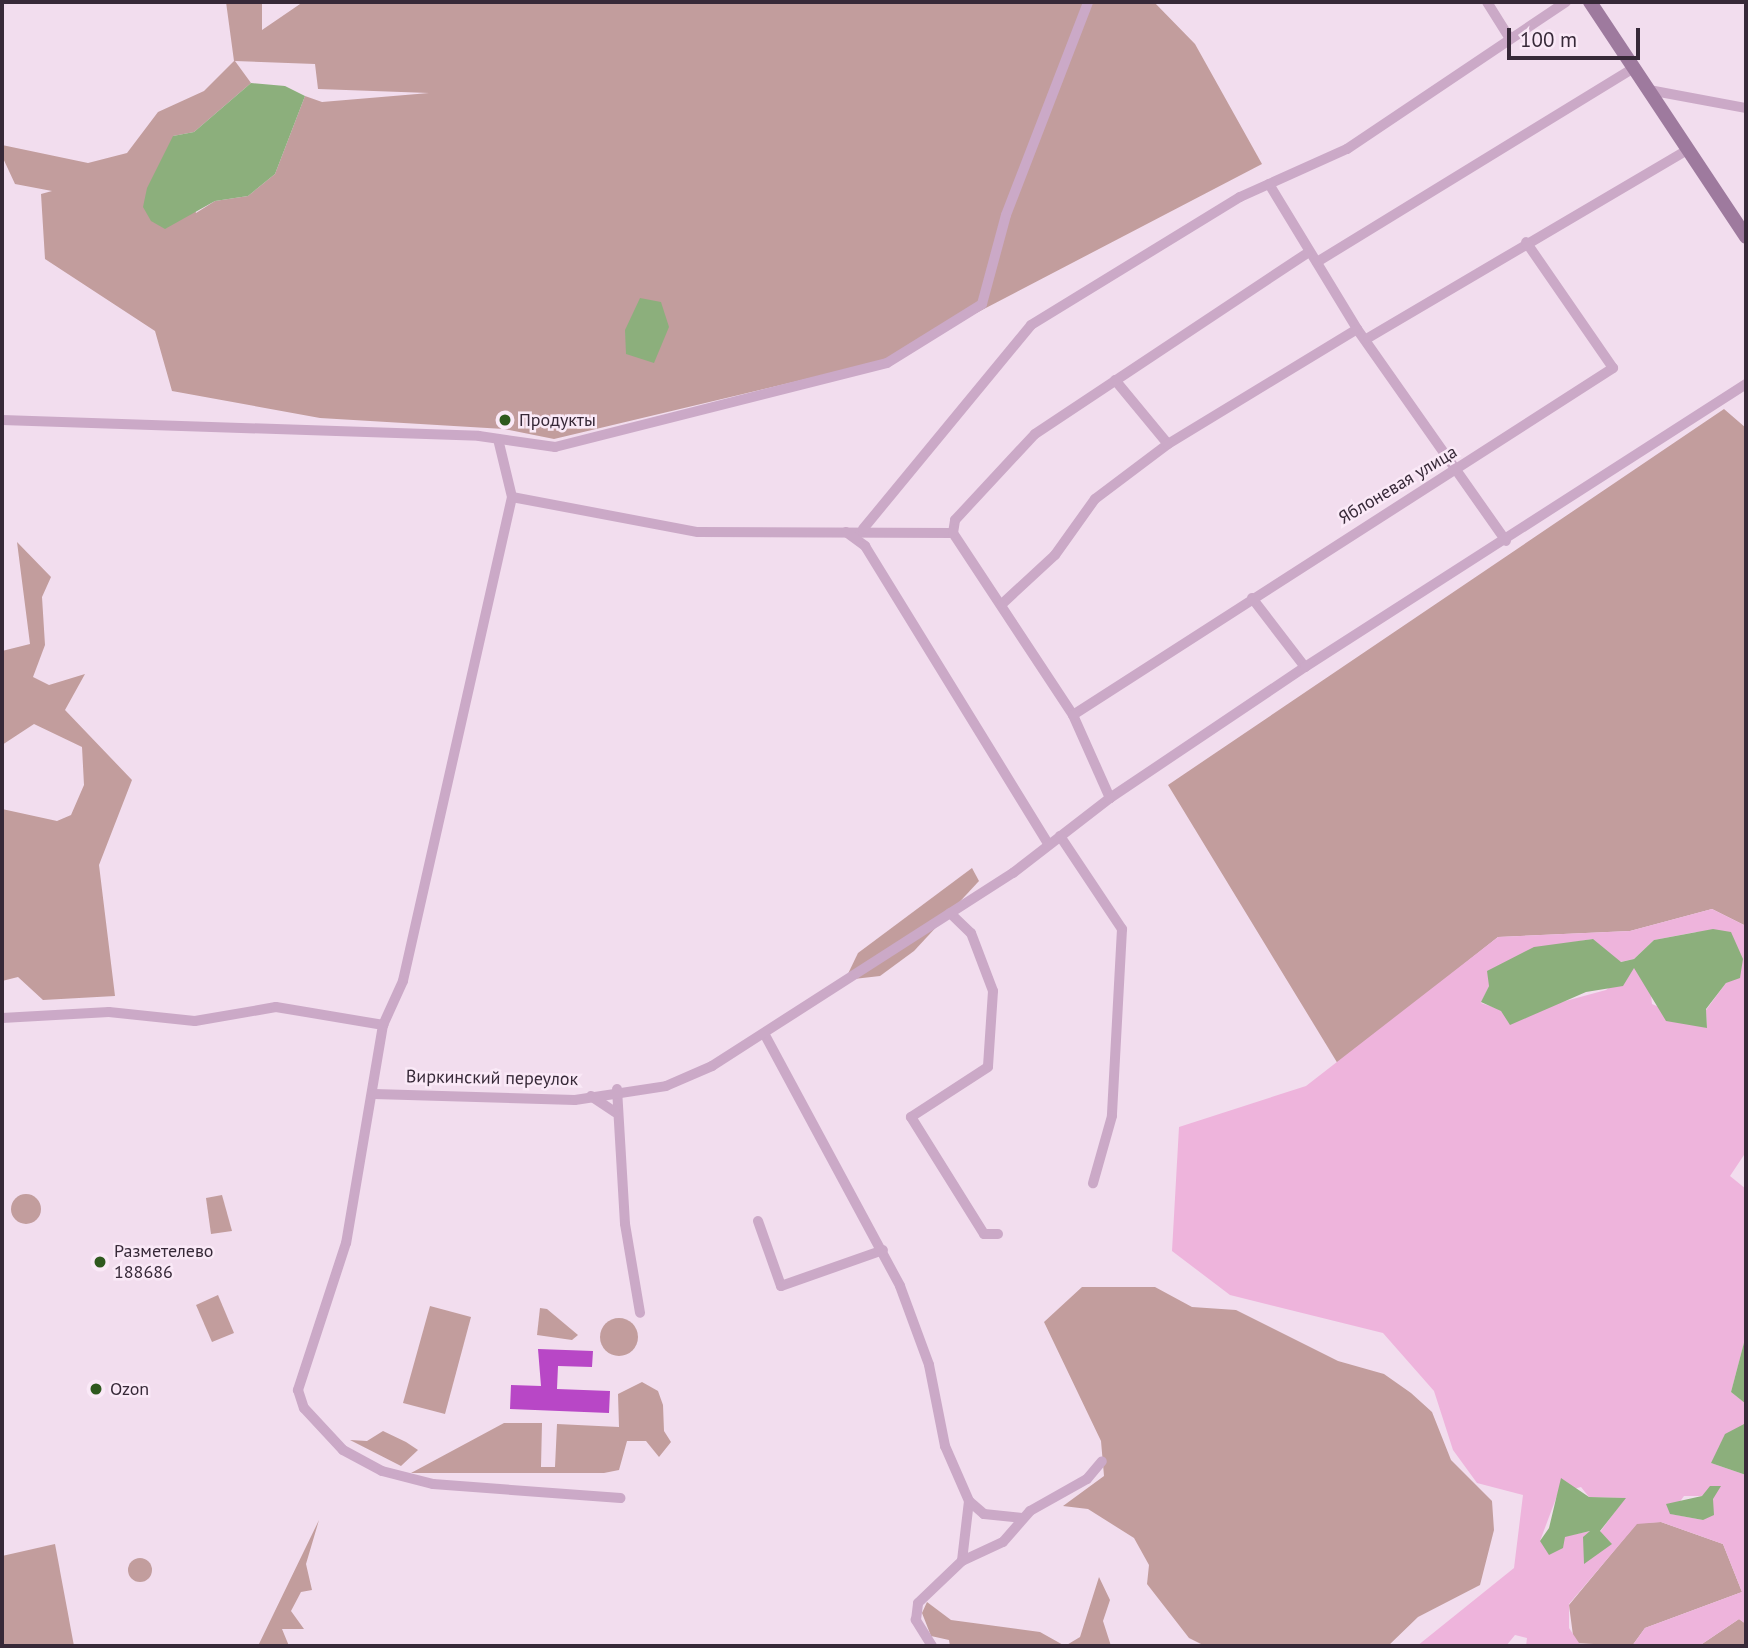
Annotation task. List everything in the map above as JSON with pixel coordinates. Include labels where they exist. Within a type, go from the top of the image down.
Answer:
[{"type":"street","points":[[2,420],[498,439],[555,447],[785,393],[887,363],[982,304],[1006,215],[1088,2]]},
{"type":"street","points":[[1487,2],[1508,36]]},
{"type":"street","points":[[863,528],[1031,326],[1101,278],[1269,184],[1347,149],[1508,36],[1566,2]]},
{"type":"street","points":[[1590,2],[1632,69],[1746,236]]},
{"type":"street","points":[[1317,262],[1632,69]]},
{"type":"street","points":[[1648,90],[1746,108]]},
{"type":"street","points":[[1368,338],[1526,242],[1687,150]]},
{"type":"street","points":[[1269,184],[1307,253],[1317,262],[1356,329],[1368,338],[1455,474],[1506,541]]},
{"type":"street","name":"Яблоневая улица","points":[[1073,715],[1252,598],[1455,474],[1613,368],[1526,242]]},
{"type":"street","points":[[1110,798],[1073,715],[953,533],[955,520],[1035,434],[1307,253]]},
{"type":"street","points":[[1002,604],[1055,555],[1094,499],[1168,444],[1356,329]]},
{"type":"street","points":[[1115,380],[1168,444]]},
{"type":"street","name":"Виркинский переулок","points":[[374,1094],[591,1096],[617,1089],[682,1081],[765,1035],[950,913],[1110,798],[1305,667],[1506,541],[1746,384]]},
{"type":"street","points":[[498,439],[512,497],[403,981],[383,1025],[374,1094],[346,1243],[299,1381],[304,1408],[350,1454],[405,1478],[620,1499]]},
{"type":"street","points":[[512,497],[698,532],[846,532],[863,528],[953,533]]},
{"type":"street","points":[[846,532],[865,546],[1048,844]]},
{"type":"street","points":[[1252,598],[1305,667]]},
{"type":"street","points":[[1060,836],[1122,929],[1112,1116],[1093,1183]]},
{"type":"street","points":[[950,913],[971,933],[993,991],[988,1067],[911,1117],[984,1234],[998,1234]]},
{"type":"street","points":[[2,1018],[109,1012],[195,1021],[276,1007],[383,1025]]},
{"type":"street","points":[[765,1035],[883,1250],[929,1365],[946,1446],[969,1501],[962,1561]]},
{"type":"street","points":[[617,1089],[615,1112],[640,1313]]},
{"type":"street","points":[[591,1096],[615,1112]]},
{"type":"street","points":[[758,1221],[780,1286],[883,1250]]},
{"type":"street","points":[[932,1646],[916,1620],[918,1603],[962,1561],[1003,1542],[1022,1518],[1087,1479],[1102,1461]]},
{"type":"street","points":[[969,1501],[992,1516],[1022,1518]]},
{"type":"shaded area","points":[[226,2],[262,2],[262,30],[303,2],[1154,2],[1195,44],[1262,164],[886,360],[554,439],[504,429],[320,418],[172,391],[155,331],[45,259],[41,194],[52,191],[15,184],[2,156],[2,145],[88,163],[127,153],[158,112],[204,91],[234,61]],"holes":[[[235,61],[315,64],[318,89],[429,93],[322,102],[305,96],[275,174],[248,196],[215,201],[196,213],[173,136],[194,132],[251,83]]]},
{"type":"shaded area","points":[[251,83],[285,86],[305,96],[275,174],[248,196],[215,201],[165,229],[151,221],[143,207],[147,188],[173,136],[194,132]]},
{"type":"shaded area","points":[[640,298],[661,302],[669,327],[654,363],[626,354],[625,330]]},
{"type":"shaded area","points":[[1724,409],[1746,428],[1746,926],[1712,909],[1630,931],[1498,937],[1338,1064],[1168,785]]},
{"type":"shaded area","points":[[17,542],[51,577],[42,597],[45,645],[33,677],[49,685],[85,674],[65,710],[132,780],[99,865],[115,996],[43,1000],[18,977],[2,981],[2,809],[57,821],[71,815],[84,785],[82,747],[34,724],[2,745],[2,651],[30,644]]},
{"type":"shaded area","points":[[972,868],[979,881],[914,951],[880,976],[845,980],[858,953]]},
{"type":"shaded area","points":[[1713,929],[1731,932],[1743,959],[1740,978],[1726,983],[1706,1009],[1707,1028],[1666,1021],[1634,968],[1623,986],[1586,992],[1510,1025],[1501,1011],[1481,1002],[1489,986],[1487,971],[1534,947],[1593,939],[1621,962],[1634,959],[1654,940]]},
{"type":"shaded area","points":[[26,1194],[37,1198],[41,1209],[37,1220],[26,1224],[15,1220],[11,1209],[15,1198]]},
{"type":"shaded area","points":[[222,1195],[232,1231],[211,1234],[206,1198]]},
{"type":"shaded area","points":[[1082,1287],[1155,1287],[1192,1307],[1236,1310],[1338,1361],[1384,1374],[1411,1393],[1432,1412],[1451,1460],[1492,1501],[1494,1530],[1480,1585],[1418,1617],[1388,1646],[1205,1646],[1189,1638],[1147,1584],[1149,1565],[1134,1538],[1088,1509],[1063,1506],[1104,1476],[1101,1441],[1044,1322]]},
{"type":"shaded area","points":[[218,1295],[234,1333],[212,1342],[196,1305]]},
{"type":"shaded area","points":[[430,1306],[471,1317],[445,1414],[403,1403]]},
{"type":"shaded area","points":[[540,1308],[547,1309],[578,1335],[572,1340],[537,1335]]},
{"type":"shaded area","points":[[619,1318],[632,1324],[638,1337],[632,1350],[619,1356],[606,1350],[600,1337],[606,1324]]},
{"type":"shaded area","points":[[1746,1335],[1746,1404],[1731,1392]]},
{"type":"shaded area","points":[[642,1382],[658,1391],[663,1405],[664,1431],[671,1442],[659,1457],[646,1441],[627,1441],[619,1470],[604,1473],[411,1473],[504,1423],[542,1423],[541,1467],[555,1467],[557,1424],[619,1427],[618,1394]]},
{"type":"shaded area","points":[[1746,1423],[1746,1475],[1711,1463],[1725,1434]]},
{"type":"shaded area","points":[[383,1431],[418,1450],[401,1466],[350,1440],[367,1441]]},
{"type":"shaded area","points":[[1561,1478],[1589,1497],[1626,1498],[1600,1531],[1612,1544],[1584,1564],[1583,1537],[1590,1531],[1565,1537],[1563,1548],[1549,1555],[1540,1541],[1549,1528]]},
{"type":"shaded area","points":[[1710,1486],[1721,1486],[1713,1499],[1714,1515],[1703,1520],[1670,1514],[1666,1504],[1702,1496]]},
{"type":"shaded area","points":[[319,1520],[306,1564],[312,1590],[301,1592],[291,1611],[304,1629],[282,1629],[289,1646],[258,1646]]},
{"type":"shaded area","points":[[1661,1522],[1723,1544],[1742,1592],[1645,1628],[1632,1646],[1574,1643],[1569,1605],[1637,1523]]},
{"type":"shaded area","points":[[55,1544],[74,1646],[2,1646],[2,1556]]},
{"type":"shaded area","points":[[140,1558],[149,1561],[152,1570],[149,1579],[140,1582],[131,1579],[128,1570],[131,1561]]},
{"type":"shaded area","points":[[1099,1577],[1110,1600],[1103,1621],[1111,1646],[1065,1646],[1080,1637]]},
{"type":"shaded area","points":[[927,1602],[951,1620],[1040,1632],[1065,1646],[950,1646],[949,1640],[931,1636],[922,1613]]},
{"type":"shaded area","points":[[1739,1619],[1746,1624],[1746,1646],[1699,1646]]},
{"type":"sand","points":[[1712,909],[1746,926],[1746,1152],[1730,1176],[1746,1189],[1746,1335],[1731,1392],[1746,1404],[1746,1423],[1711,1463],[1746,1475],[1746,1624],[1739,1619],[1699,1646],[1632,1646],[1645,1628],[1742,1592],[1723,1544],[1661,1522],[1637,1524],[1569,1604],[1569,1628],[1581,1646],[1526,1646],[1527,1638],[1515,1635],[1506,1646],[1417,1646],[1514,1568],[1523,1495],[1477,1483],[1453,1450],[1434,1391],[1383,1333],[1230,1295],[1172,1251],[1179,1127],[1306,1086],[1498,937],[1630,931]],"holes":[[[1696,932],[1726,983],[1706,1010],[1707,1028],[1652,1004],[1650,985],[1634,967],[1606,990],[1547,1006],[1526,1018],[1481,1003],[1489,986],[1569,943],[1592,939],[1620,962],[1634,959],[1654,940]],[[1581,1487],[1589,1497],[1625,1498],[1600,1532],[1612,1544],[1591,1531],[1540,1541],[1558,1493]],[[1684,1496],[1702,1496],[1703,1520],[1671,1514]]]},
{"type":"building","points":[[538,1349],[593,1351],[592,1367],[558,1366],[557,1389],[610,1391],[609,1413],[510,1409],[511,1385],[541,1386]]},
{"type":"place","name":"Продукты","points":[[505,420]]},
{"type":"place","name":"Разметелево 188686","points":[[100,1262]]},
{"type":"place","name":"Ozon","points":[[96,1389]]}]
